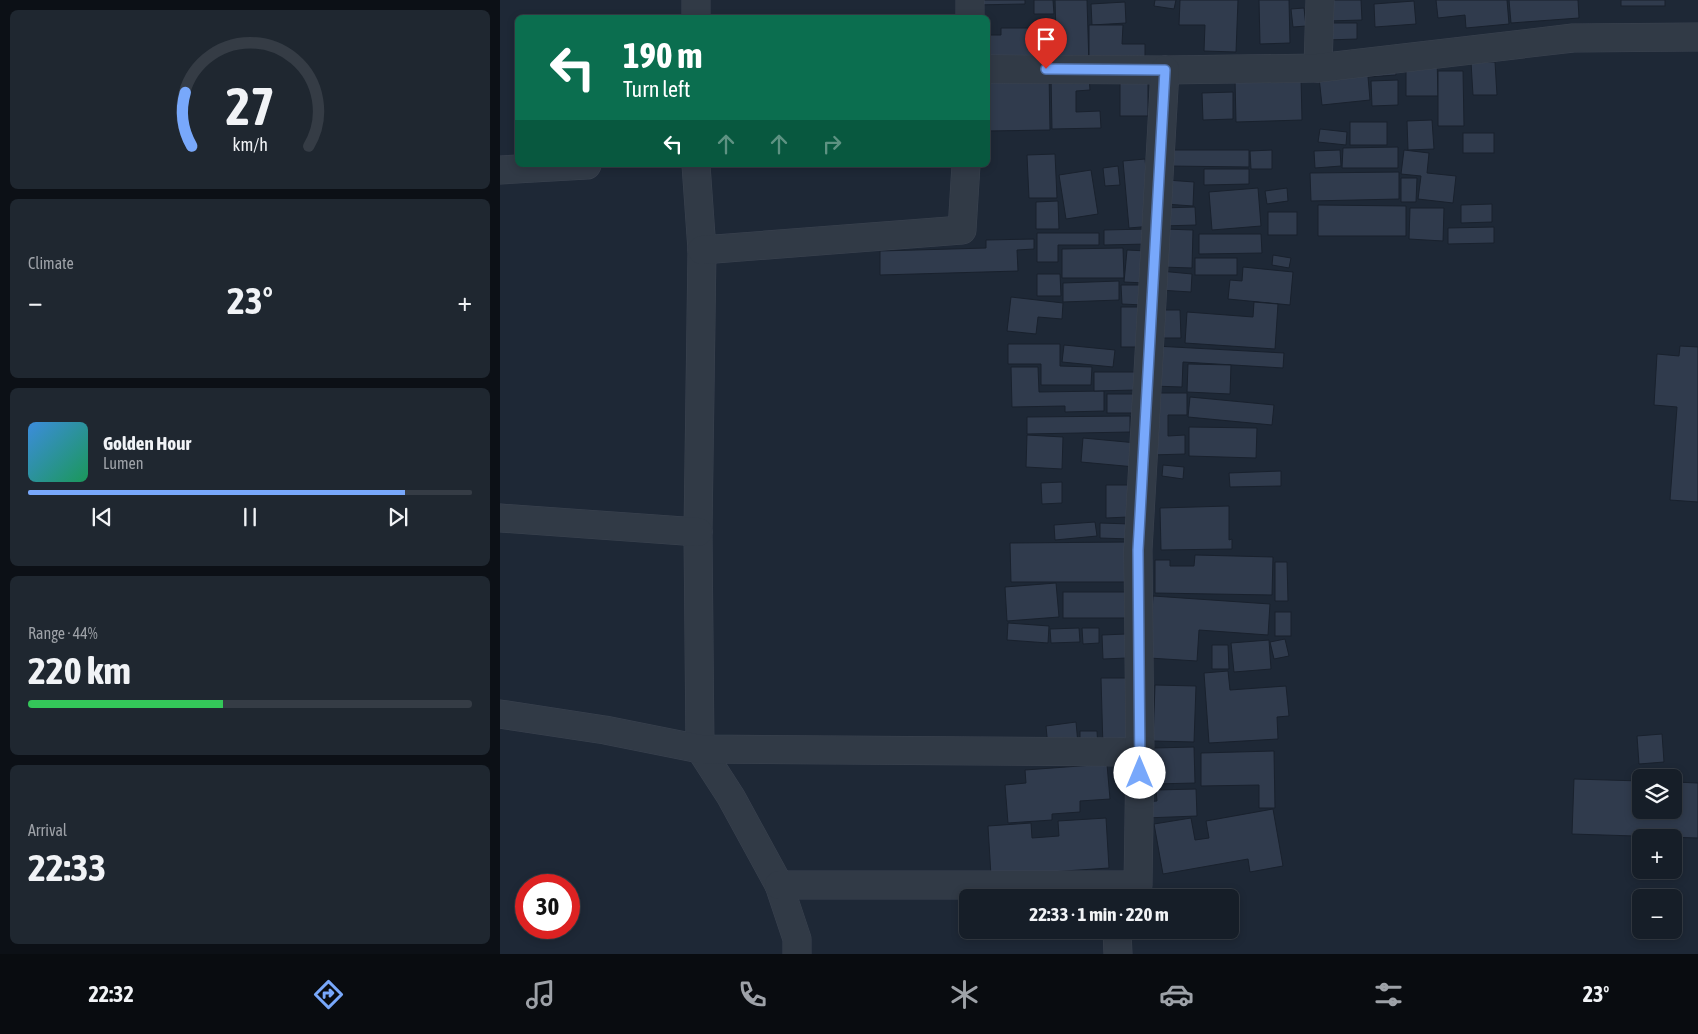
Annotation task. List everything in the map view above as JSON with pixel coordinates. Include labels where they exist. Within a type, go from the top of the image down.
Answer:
[{"type":"street","points":[[696,0],[696,15]]},
{"type":"street","points":[[970,0],[970,15]]},
{"type":"street","points":[[1318,68],[1320,0]]},
{"type":"street","points":[[990,68],[1165,70],[1318,68],[1573,38],[1698,37]]},
{"type":"street","points":[[1123,889],[1138,885],[1140,754],[1138,550],[1165,70]]},
{"type":"street","points":[[500,170],[552,167]]},
{"type":"street","points":[[696,167],[702,250],[698,532],[700,749],[730,797],[779,886],[797,939],[797,954]]},
{"type":"street","points":[[702,250],[962,230],[966,167]]},
{"type":"street","points":[[500,518],[698,532]]},
{"type":"street","points":[[500,714],[605,730],[700,749],[1122,752],[1140,754]]},
{"type":"street","points":[[779,886],[981,889]]},
{"type":"street","points":[[1117,939],[1118,954]]},
{"type":"building","points":[[973,0],[1025,0],[1025,4],[973,5]]},
{"type":"building","points":[[1034,0],[1053,0],[1054,14],[1034,14]]},
{"type":"building","points":[[1055,0],[1087,0],[1089,65],[1057,66]]},
{"type":"building","points":[[1155,0],[1176,0],[1174,9],[1154,6]]},
{"type":"building","points":[[1180,0],[1238,0],[1236,52],[1204,51],[1205,25],[1179,25]]},
{"type":"building","points":[[1259,0],[1289,0],[1290,43],[1260,44]]},
{"type":"building","points":[[1326,0],[1361,0],[1362,20],[1327,21]]},
{"type":"building","points":[[1436,0],[1507,0],[1509,24],[1466,28],[1465,15],[1438,18]]},
{"type":"building","points":[[1509,0],[1578,0],[1579,18],[1511,23]]},
{"type":"building","points":[[1621,0],[1665,0],[1665,6],[1621,6]]},
{"type":"building","points":[[1414,1],[1416,24],[1375,27],[1374,4]]},
{"type":"building","points":[[1125,2],[1126,23],[1092,25],[1091,4]]},
{"type":"building","points":[[1304,8],[1306,26],[1293,27],[1291,9]]},
{"type":"building","points":[[1326,23],[1357,23],[1357,39],[1326,40]]},
{"type":"building","points":[[1089,25],[1123,25],[1122,44],[1145,44],[1145,61],[1089,61]]},
{"type":"building","points":[[1001,28],[1035,28],[1036,39],[1053,39],[1053,62],[990,63],[990,35],[1001,35]]},
{"type":"building","points":[[1437,58],[1438,96],[1406,96],[1406,59]]},
{"type":"building","points":[[1395,61],[1396,75],[1368,77],[1370,100],[1322,105],[1318,68]]},
{"type":"building","points":[[1471,62],[1495,62],[1497,95],[1473,95]]},
{"type":"building","points":[[1438,71],[1463,71],[1464,126],[1438,126]]},
{"type":"building","points":[[1049,72],[1050,130],[990,131],[990,73]]},
{"type":"building","points":[[1089,76],[1090,90],[1076,91],[1076,112],[1100,111],[1101,128],[1052,129],[1051,77]]},
{"type":"building","points":[[1120,76],[1148,76],[1148,116],[1120,116]]},
{"type":"building","points":[[1301,78],[1302,120],[1236,122],[1235,80]]},
{"type":"building","points":[[1398,80],[1398,105],[1372,106],[1371,81]]},
{"type":"building","points":[[1233,92],[1233,119],[1203,120],[1202,93]]},
{"type":"building","points":[[1432,120],[1434,149],[1408,150],[1407,121]]},
{"type":"building","points":[[1350,122],[1387,122],[1387,145],[1350,145]]},
{"type":"building","points":[[1320,129],[1347,132],[1346,145],[1318,142]]},
{"type":"building","points":[[1463,133],[1494,133],[1494,153],[1463,153]]},
{"type":"building","points":[[1398,147],[1398,168],[1342,168],[1343,148]]},
{"type":"building","points":[[1169,150],[1249,150],[1249,167],[1169,166]]},
{"type":"building","points":[[1272,150],[1272,169],[1251,169],[1250,151]]},
{"type":"building","points":[[1340,150],[1341,166],[1315,168],[1314,151]]},
{"type":"building","points":[[1404,150],[1429,153],[1427,173],[1456,176],[1453,203],[1418,199],[1421,176],[1401,174]]},
{"type":"building","points":[[1055,154],[1057,198],[1029,198],[1027,155]]},
{"type":"building","points":[[1145,159],[1152,226],[1129,228],[1123,161]]},
{"type":"building","points":[[1118,166],[1120,185],[1105,186],[1103,168]]},
{"type":"building","points":[[1204,169],[1249,169],[1249,184],[1204,185]]},
{"type":"building","points":[[1091,170],[1098,214],[1066,219],[1059,175]]},
{"type":"building","points":[[1399,172],[1399,199],[1311,201],[1310,173]]},
{"type":"building","points":[[1401,178],[1417,178],[1416,202],[1401,202]]},
{"type":"building","points":[[1167,180],[1194,182],[1193,206],[1165,204]]},
{"type":"building","points":[[1258,188],[1261,226],[1212,230],[1209,192]]},
{"type":"building","points":[[1287,188],[1288,201],[1267,204],[1265,191]]},
{"type":"building","points":[[1058,201],[1059,229],[1036,229],[1036,202]]},
{"type":"building","points":[[1492,204],[1492,222],[1461,223],[1461,205]]},
{"type":"building","points":[[1318,205],[1406,206],[1406,236],[1318,236]]},
{"type":"building","points":[[1195,207],[1196,225],[1162,226],[1161,208]]},
{"type":"building","points":[[1410,208],[1444,208],[1443,241],[1409,239]]},
{"type":"building","points":[[1268,212],[1297,212],[1297,235],[1268,235]]},
{"type":"building","points":[[1494,227],[1494,243],[1448,244],[1448,228]]},
{"type":"building","points":[[1147,229],[1147,244],[1104,245],[1104,230]]},
{"type":"building","points":[[1164,229],[1193,230],[1192,268],[1162,267]]},
{"type":"building","points":[[1037,233],[1099,233],[1099,245],[1058,245],[1058,262],[1037,262]]},
{"type":"building","points":[[1199,234],[1261,234],[1262,253],[1199,254]]},
{"type":"building","points":[[1034,239],[1034,249],[1017,250],[1018,271],[880,275],[880,251],[986,248],[986,240]]},
{"type":"building","points":[[1123,248],[1124,278],[1062,278],[1062,249]]},
{"type":"building","points":[[1127,250],[1147,251],[1145,283],[1124,282]]},
{"type":"building","points":[[1273,255],[1291,258],[1289,268],[1272,265]]},
{"type":"building","points":[[1195,258],[1237,258],[1237,275],[1195,275]]},
{"type":"building","points":[[1243,267],[1293,272],[1290,305],[1228,299],[1230,280],[1242,281]]},
{"type":"building","points":[[1160,271],[1192,274],[1191,292],[1159,290]]},
{"type":"building","points":[[1037,274],[1060,274],[1061,296],[1037,296]]},
{"type":"building","points":[[1119,281],[1119,300],[1063,302],[1063,283]]},
{"type":"building","points":[[1121,285],[1143,285],[1143,305],[1122,304]]},
{"type":"building","points":[[1011,297],[1063,303],[1062,319],[1038,317],[1036,334],[1007,331]]},
{"type":"building","points":[[1254,302],[1278,304],[1275,349],[1185,343],[1187,312],[1253,317]]},
{"type":"building","points":[[1121,307],[1143,307],[1143,347],[1121,347]]},
{"type":"building","points":[[1158,310],[1180,310],[1181,338],[1159,338]]},
{"type":"building","points":[[1008,344],[1060,344],[1060,366],[1092,367],[1091,385],[1041,385],[1041,364],[1008,364]]},
{"type":"building","points":[[1064,345],[1115,350],[1113,367],[1062,362]]},
{"type":"building","points":[[1155,346],[1284,353],[1283,368],[1183,362],[1182,387],[1152,386]]},
{"type":"building","points":[[1680,346],[1698,347],[1698,502],[1670,500],[1677,407],[1654,405],[1657,354],[1679,356]]},
{"type":"building","points":[[1188,364],[1231,365],[1230,394],[1187,392]]},
{"type":"building","points":[[1011,367],[1038,367],[1039,392],[1104,391],[1104,411],[1065,412],[1065,406],[1012,407]]},
{"type":"building","points":[[1094,372],[1136,372],[1136,390],[1094,391]]},
{"type":"building","points":[[1150,393],[1187,393],[1187,415],[1168,415],[1168,436],[1185,435],[1185,454],[1151,455]]},
{"type":"building","points":[[1107,394],[1135,394],[1135,413],[1107,413]]},
{"type":"building","points":[[1190,397],[1274,405],[1272,425],[1188,417]]},
{"type":"building","points":[[1130,416],[1130,432],[1027,434],[1027,417]]},
{"type":"building","points":[[1189,427],[1257,428],[1256,458],[1189,456]]},
{"type":"building","points":[[1027,435],[1063,437],[1062,469],[1026,467]]},
{"type":"building","points":[[1083,438],[1137,443],[1135,467],[1081,462]]},
{"type":"building","points":[[1163,465],[1184,467],[1183,479],[1162,476]]},
{"type":"building","points":[[1281,471],[1281,486],[1230,487],[1229,473]]},
{"type":"building","points":[[1062,482],[1062,503],[1042,504],[1041,483]]},
{"type":"building","points":[[1106,485],[1128,485],[1128,517],[1106,518]]},
{"type":"building","points":[[1229,506],[1229,540],[1232,539],[1232,549],[1161,550],[1160,508]]},
{"type":"building","points":[[1095,522],[1097,536],[1055,540],[1054,525]]},
{"type":"building","points":[[1100,523],[1130,524],[1130,539],[1100,538]]},
{"type":"building","points":[[1130,542],[1131,582],[1011,582],[1010,543]]},
{"type":"building","points":[[1195,555],[1273,557],[1272,595],[1155,593],[1155,560],[1170,560],[1170,566],[1194,566]]},
{"type":"building","points":[[1275,562],[1287,562],[1288,601],[1275,601]]},
{"type":"building","points":[[1056,583],[1059,617],[1007,621],[1005,587]]},
{"type":"building","points":[[1063,592],[1130,592],[1130,618],[1063,618]]},
{"type":"building","points":[[1153,596],[1270,604],[1268,635],[1199,630],[1197,661],[1149,658]]},
{"type":"building","points":[[1275,612],[1291,612],[1291,636],[1275,636]]},
{"type":"building","points":[[1008,623],[1049,626],[1048,643],[1007,640]]},
{"type":"building","points":[[1079,628],[1080,642],[1051,643],[1050,629]]},
{"type":"building","points":[[1082,628],[1099,628],[1099,643],[1083,644]]},
{"type":"building","points":[[1126,634],[1127,658],[1103,659],[1102,635]]},
{"type":"building","points":[[1285,639],[1289,656],[1274,659],[1270,642]]},
{"type":"building","points":[[1269,640],[1271,669],[1234,672],[1231,643]]},
{"type":"building","points":[[1212,645],[1228,645],[1229,669],[1212,669]]},
{"type":"building","points":[[1228,671],[1230,690],[1286,686],[1289,716],[1277,717],[1278,739],[1209,743],[1204,673]]},
{"type":"building","points":[[1101,678],[1132,678],[1133,747],[1103,748]]},
{"type":"building","points":[[1155,685],[1196,686],[1194,742],[1153,741]]},
{"type":"building","points":[[1076,722],[1078,744],[1048,747],[1046,726]]},
{"type":"building","points":[[1080,731],[1097,731],[1098,749],[1080,749]]},
{"type":"building","points":[[1662,734],[1664,762],[1639,764],[1637,736]]},
{"type":"building","points":[[1194,747],[1195,783],[1154,784],[1154,748]]},
{"type":"building","points":[[1274,751],[1275,808],[1259,808],[1259,785],[1201,786],[1201,753]]},
{"type":"building","points":[[1107,764],[1110,799],[1080,801],[1080,812],[1052,814],[1052,820],[1008,823],[1005,785],[1026,783],[1025,770]]},
{"type":"building","points":[[1574,779],[1632,781],[1632,819],[1682,819],[1682,782],[1698,783],[1698,838],[1682,837],[1682,829],[1632,829],[1632,836],[1572,834]]},
{"type":"building","points":[[1196,789],[1197,816],[1145,818],[1144,802],[1157,801],[1156,790]]},
{"type":"building","points":[[1273,809],[1283,866],[1250,872],[1248,859],[1163,874],[1154,824],[1191,818],[1195,840],[1209,838],[1206,821]]},
{"type":"building","points":[[1106,818],[1109,868],[991,876],[988,826],[1031,823],[1032,838],[1059,836],[1058,821]]},
{"type":"route","points":[[1046,69],[1165,70],[1138,550],[1140,773]]}]
